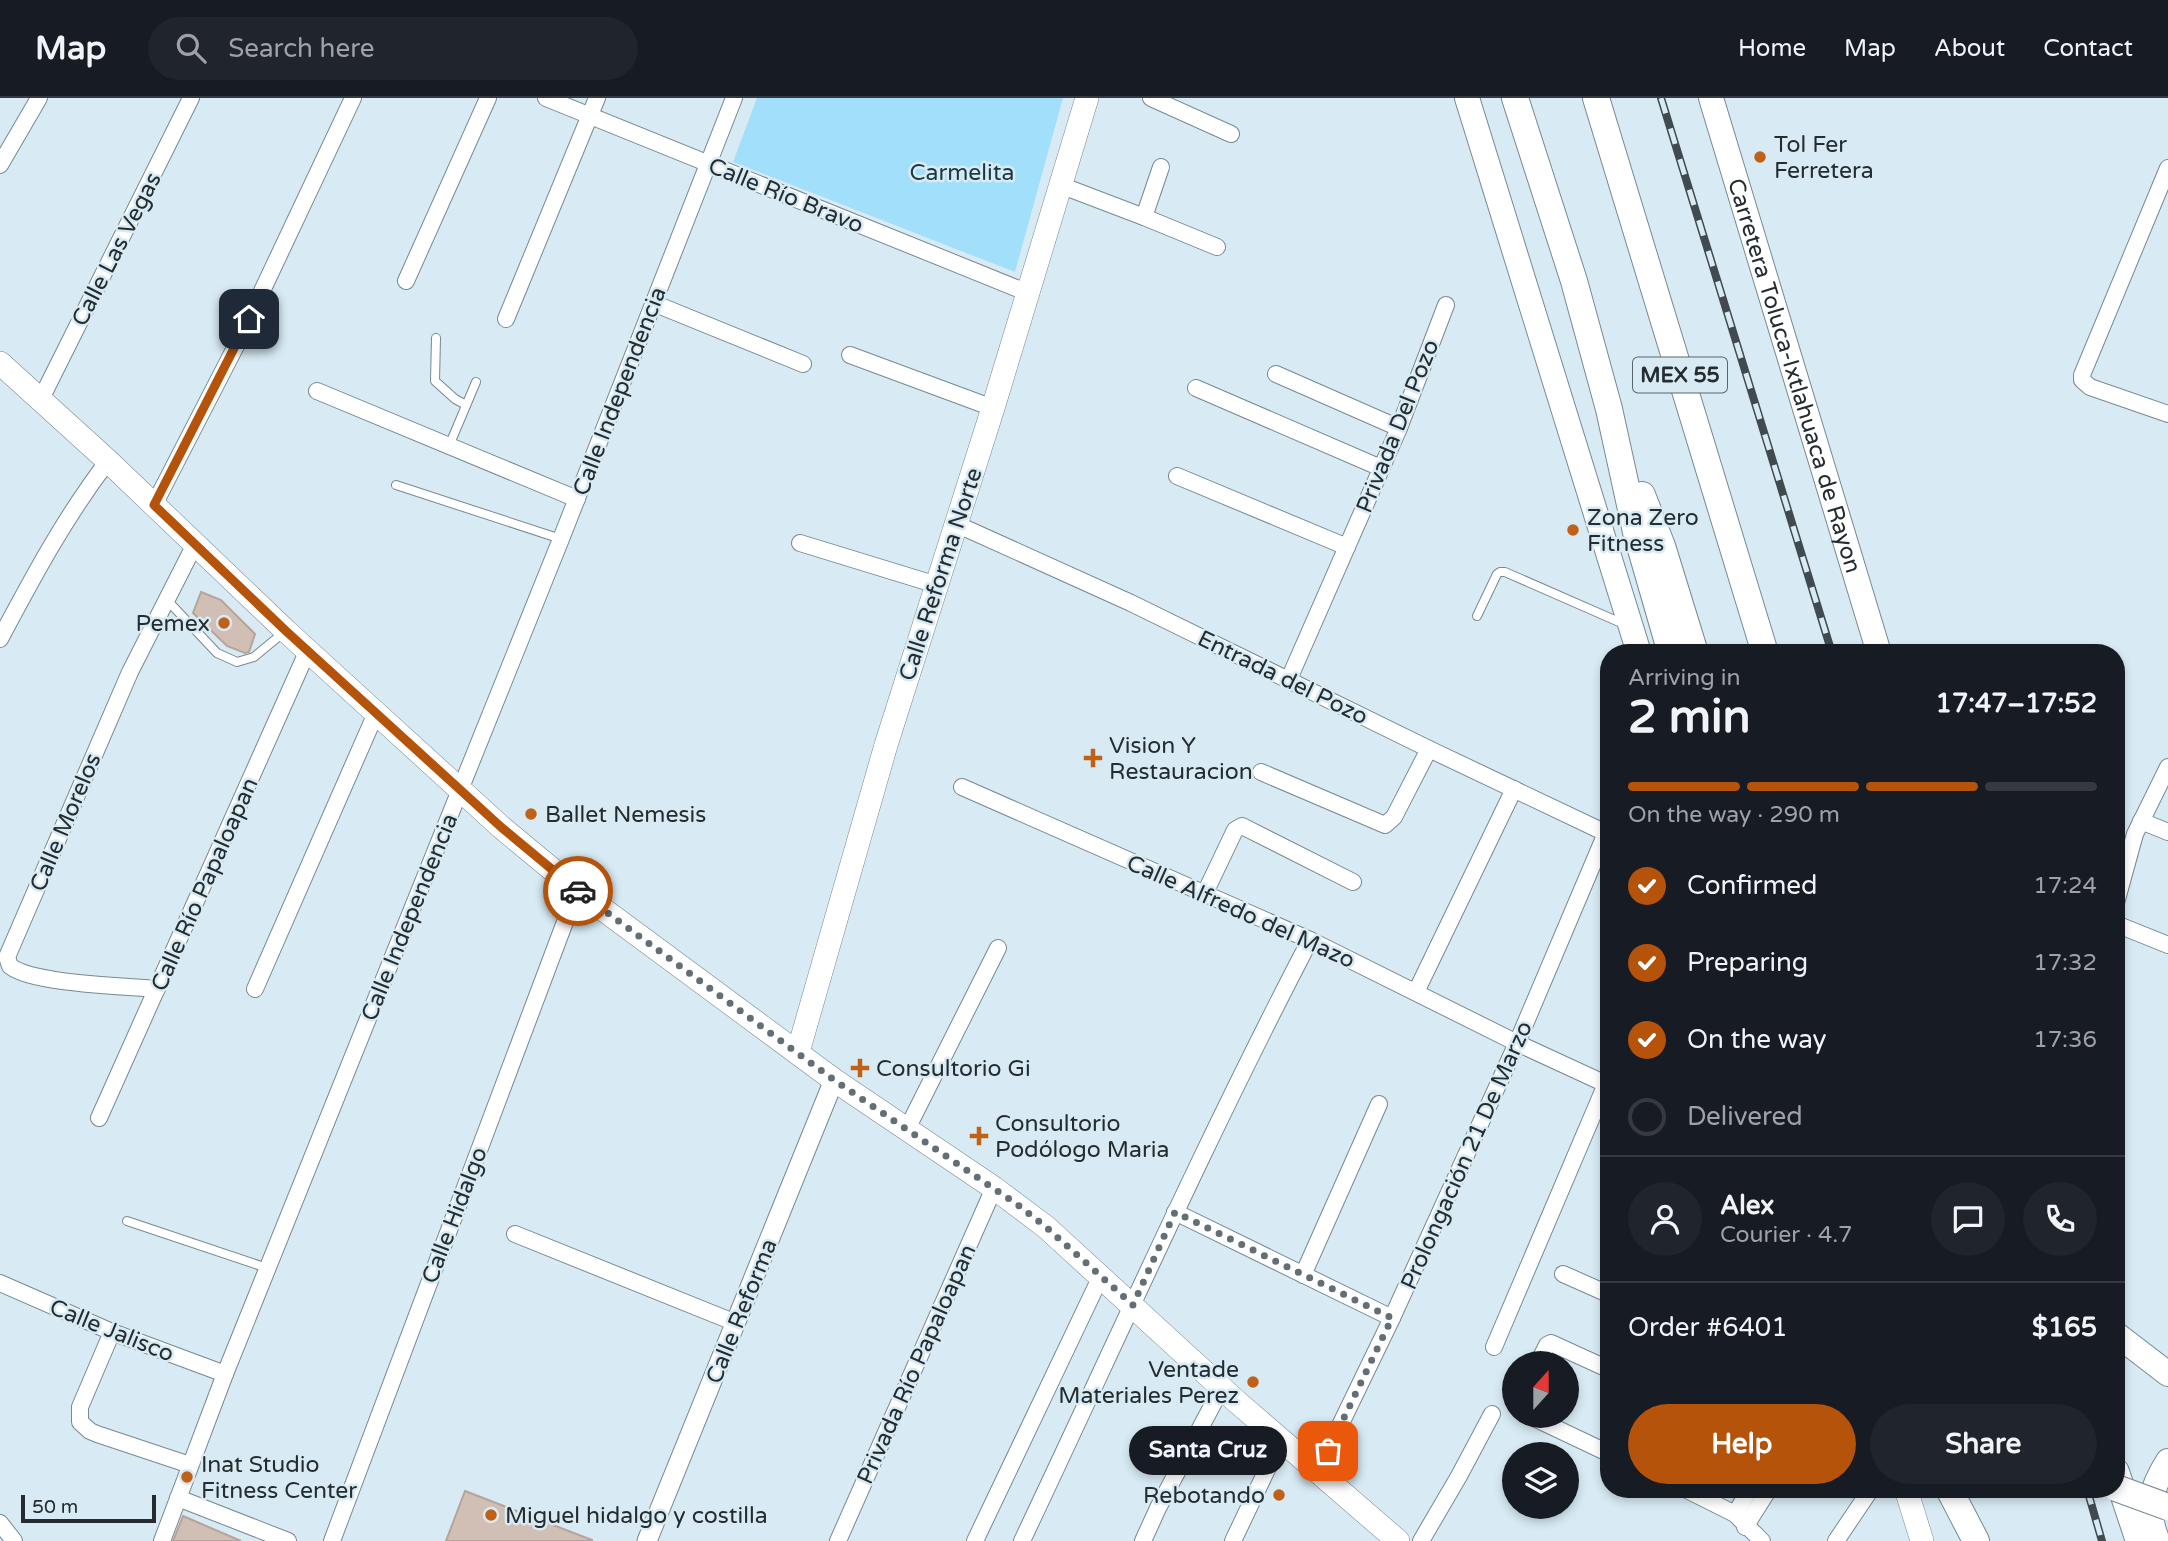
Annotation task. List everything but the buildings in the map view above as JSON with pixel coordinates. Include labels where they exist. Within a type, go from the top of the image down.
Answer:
[{"type":"highway","name":"MEX 55","points":[[1515,98],[1574,281],[1609,409],[1636,532],[1668,644]]},
{"type":"highway","name":"MEX 55","points":[[1596,98],[1762,644]]},
{"type":"highway","points":[[1609,409],[1661,546],[1692,644]]},
{"type":"highway","points":[[2125,1481],[2168,1507]]},
{"type":"highway","points":[[1954,1498],[1976,1541]]},
{"type":"highway","points":[[2124,1498],[2139,1541]]},
{"type":"main road","name":"Calle Reforma Norte","points":[[797,1052],[886,745],[993,408],[1087,98]]},
{"type":"main road","points":[[1467,98],[1636,644]]},
{"type":"main road","name":"Carretera Toluca-Ixtlahuaca de Rayon","points":[[1711,98],[1876,644]]},
{"type":"main road","points":[[2,372],[41,400],[108,461],[286,631],[501,827],[577,890],[834,1080],[994,1188],[1046,1227],[1317,1473],[1398,1541]]},
{"type":"main road","points":[[2125,1341],[2168,1374]]},
{"type":"main road","points":[[2158,1541],[2150,1512],[2150,1501],[2155,1483],[2168,1461]]},
{"type":"main road","points":[[1909,1498],[1923,1541]]},
{"type":"street","points":[[0,165],[39,98]]},
{"type":"street","name":"Calle Las Vegas","points":[[41,400],[191,98]]},
{"type":"street","points":[[154,505],[238,342],[353,98]]},
{"type":"street","points":[[406,281],[488,98]]},
{"type":"street","points":[[506,319],[597,98]]},
{"type":"street","name":"Calle Independencia","points":[[162,1541],[267,1268],[577,499],[734,98]]},
{"type":"street","points":[[1151,98],[1231,134]]},
{"type":"street","name":"Calle Río Bravo","points":[[549,99],[1026,292]]},
{"type":"street","points":[[1144,217],[1161,167]]},
{"type":"street","points":[[2168,168],[2082,375],[2082,380],[2090,387],[2168,414]]},
{"type":"street","points":[[1060,185],[1217,247]]},
{"type":"street","points":[[653,303],[803,364]]},
{"type":"street","name":"Privada Del Pozo","points":[[1289,679],[1399,428],[1446,305]]},
{"type":"street","points":[[849,355],[993,408]]},
{"type":"street","points":[[1276,374],[1399,428]]},
{"type":"street","points":[[1196,388],[1381,468]]},
{"type":"street","points":[[317,391],[577,499]]},
{"type":"street","points":[[0,639],[62,526],[108,461]]},
{"type":"street","points":[[1177,476],[1347,547]]},
{"type":"street","name":"Entrada del Pozo","points":[[956,524],[1131,603],[1600,831]]},
{"type":"street","points":[[800,543],[937,585]]},
{"type":"street","name":"Calle Morelos","points":[[157,989],[27,975],[10,966],[7,957],[117,702],[195,544]]},
{"type":"street","name":"Calle Río Papaloapan","points":[[99,1118],[308,650]]},
{"type":"street","points":[[255,989],[376,713]]},
{"type":"street","points":[[1261,772],[1385,825],[1394,817],[1429,749]]},
{"type":"street","points":[[2125,867],[2141,821],[2168,767]]},
{"type":"street","name":"Calle Alfredo del Mazo","points":[[962,787],[1310,940],[1517,1043],[1600,1081]]},
{"type":"street","points":[[1416,992],[1514,789]]},
{"type":"street","points":[[2141,821],[2168,832]]},
{"type":"street","points":[[1205,893],[1235,830],[1242,826],[1353,882]]},
{"type":"street","name":"Prolongación 21 De Marzo","points":[[1317,1473],[1392,1318],[1517,1043],[1600,850]]},
{"type":"street","name":"Calle Hidalgo","points":[[332,1541],[577,890]]},
{"type":"street","points":[[2125,927],[2168,944]]},
{"type":"street","points":[[1022,1541],[1175,1212],[1310,940]]},
{"type":"street","points":[[907,1129],[998,948]]},
{"type":"street","name":"Calle Reforma","points":[[647,1541],[834,1080]]},
{"type":"street","points":[[1494,1348],[1600,1100]]},
{"type":"street","points":[[1303,1275],[1379,1104]]},
{"type":"street","name":"Privada Río Papaloapan","points":[[838,1541],[994,1188]]},
{"type":"street","points":[[1175,1212],[1392,1318]]},
{"type":"street","points":[[515,1234],[736,1323]]},
{"type":"street","points":[[1563,1274],[1600,1290]]},
{"type":"street","points":[[975,1541],[1101,1276]]},
{"type":"street","name":"Calle Jalisco","points":[[0,1283],[112,1332],[225,1374]]},
{"type":"street","points":[[112,1332],[80,1407],[80,1422],[97,1434],[190,1465]]},
{"type":"street","points":[[1544,1351],[1551,1343],[1569,1351]]},
{"type":"street","points":[[1579,1356],[1600,1365]]},
{"type":"street","points":[[1143,1541],[1222,1387]]},
{"type":"street","points":[[1421,1541],[1492,1414]]},
{"type":"street","points":[[1555,1428],[1600,1449]]},
{"type":"street","points":[[1233,1541],[1281,1440]]},
{"type":"street","points":[[177,1498],[288,1541]]},
{"type":"street","points":[[1701,1498],[1740,1520],[1762,1541]]},
{"type":"street","points":[[1740,1520],[1747,1498]]},
{"type":"street","points":[[1740,1520],[1761,1498]]},
{"type":"street","points":[[1836,1541],[1865,1498]]},
{"type":"street","points":[[0,1523],[14,1541]]},
{"type":"lane","points":[[436,338],[435,381],[466,405]]},
{"type":"lane","points":[[449,446],[476,382]]},
{"type":"lane","points":[[396,485],[561,539]]},
{"type":"lane","points":[[1477,616],[1496,574],[1505,572],[1632,628]]},
{"type":"lane","points":[[167,600],[217,653],[237,662],[254,657],[286,631]]},
{"type":"lane","points":[[127,1221],[267,1268]]},
{"type":"green space","name":"Carmelita","points":[[757,98],[1063,98],[1015,272],[733,162]]},
{"type":"railway","points":[[1661,98],[1829,644]]},
{"type":"railway","points":[[2090,1498],[2102,1541]]},
{"type":"way so far","points":[[578,891],[834,1080],[1018,1205],[1133,1305],[1175,1212],[1392,1318],[1328,1451]]},
{"type":"place","name":"Tol Fer Ferretera","points":[[1760,157]]},
{"type":"place","name":"Zona Zero Fitness","points":[[1573,530]]},
{"type":"place","name":"Pemex","points":[[224,623]]},
{"type":"place","name":"Vision Y Restauracion","points":[[1093,758]]},
{"type":"place","name":"Ballet Nemesis","points":[[531,814]]},
{"type":"place","name":"Consultorio Gi","points":[[860,1068]]},
{"type":"place","name":"Consultorio Podólogo Maria","points":[[979,1136]]},
{"type":"place","name":"Ventade Materiales Perez","points":[[1253,1382]]},
{"type":"place","name":"Santa Cruz","points":[[1328,1451]]},
{"type":"place","name":"Inat Studio Fitness Center","points":[[187,1477]]},
{"type":"place","name":"Rebotando","points":[[1279,1495]]},
{"type":"place","name":"Miguel hidalgo y costilla","points":[[491,1515]]},
{"type":"route","points":[[249,319],[154,505],[286,631],[501,827],[578,891]]}]
